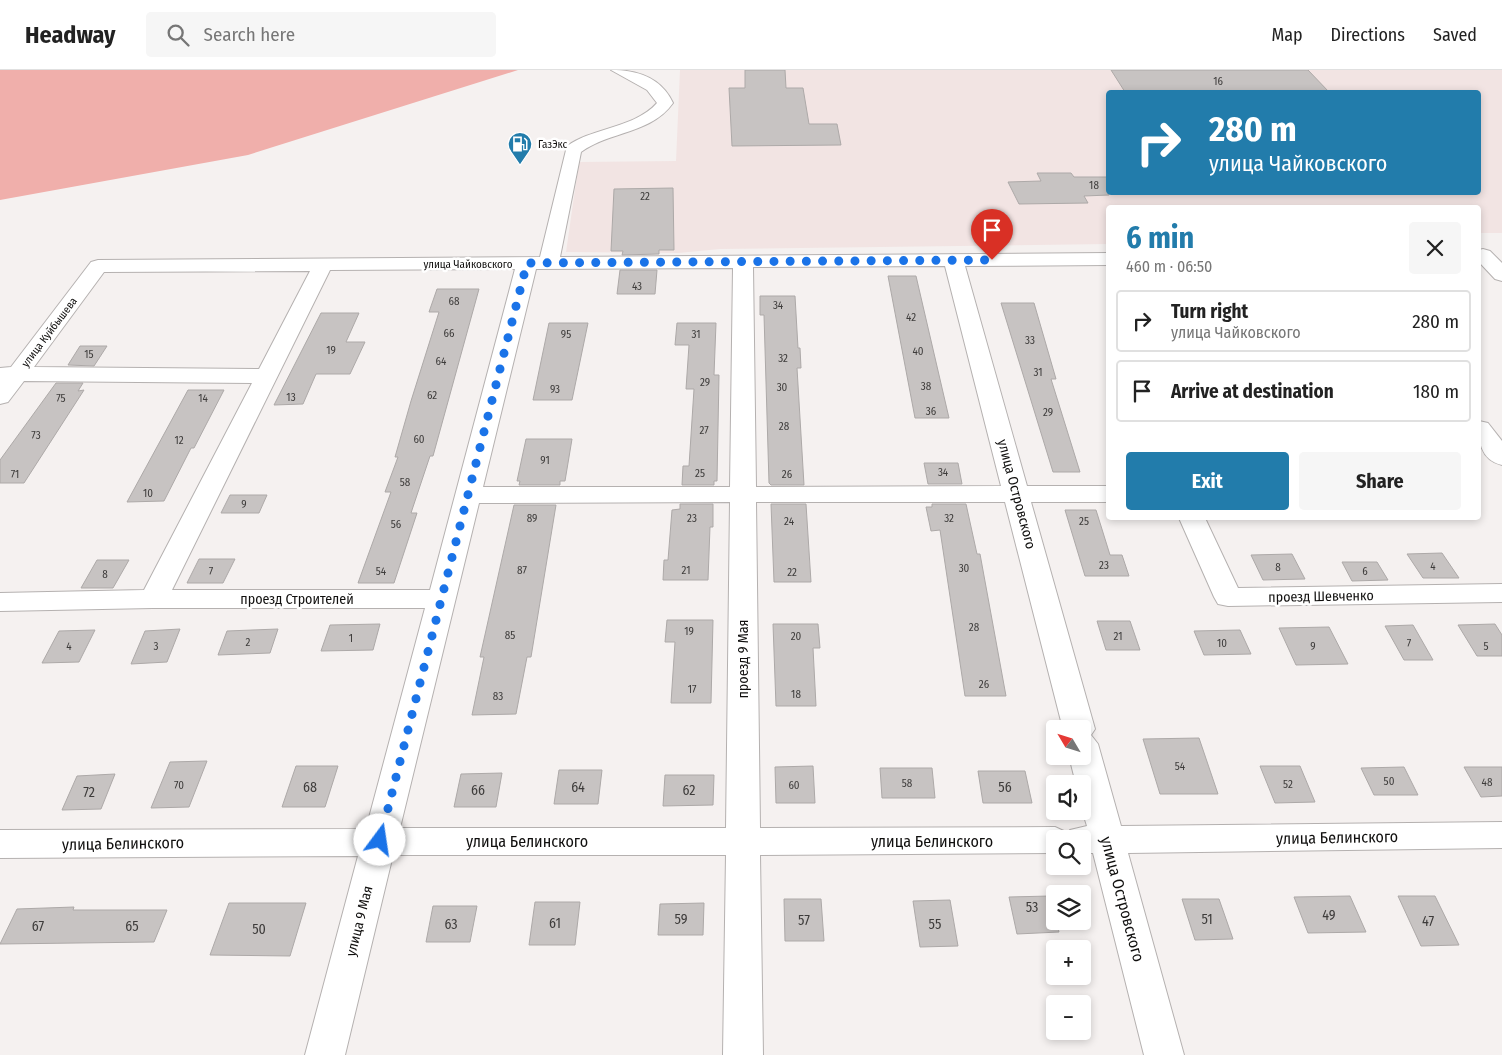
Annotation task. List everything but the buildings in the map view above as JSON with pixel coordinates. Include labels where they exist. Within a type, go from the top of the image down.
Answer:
[{"type":"street","name":"улица 9 Мая","points":[[324,1055],[469,495],[573,150],[590,138],[652,118],[665,103],[663,98],[648,84],[618,70]]},
{"type":"street","points":[[1488,255],[1502,275]]},
{"type":"street","name":"улица Чайковского","points":[[98,266],[1106,259]]},
{"type":"street","name":"улица Островского","points":[[953,260],[1018,495],[1077,720]]},
{"type":"street","name":"проезд 9 Мая","points":[[743,262],[743,1055]]},
{"type":"street","points":[[153,599],[322,265]]},
{"type":"street","name":"улица Куйбышева","points":[[0,397],[9,374],[98,266]]},
{"type":"street","points":[[9,374],[265,376]]},
{"type":"street","points":[[1481,431],[1502,458]]},
{"type":"street","points":[[469,495],[1106,494]]},
{"type":"street","name":"проезд Шевченко","points":[[1193,520],[1228,598],[1502,593]]},
{"type":"street","name":"проезд Строителей","points":[[0,602],[153,599],[441,599]]},
{"type":"street","name":"улица Островского","points":[[1085,765],[1095,840],[1164,1055]]},
{"type":"street","name":"улица Белинского","points":[[1095,840],[1502,835]]},
{"type":"street","name":"улица Белинского","points":[[0,844],[380,840],[743,842],[1046,840]]},
{"type":"shaded area","points":[[0,70],[518,70],[248,155],[0,200]]},
{"type":"shaded area","points":[[680,70],[1502,70],[1502,233],[1481,233],[1481,205],[1106,205],[1106,244],[720,249],[678,253],[566,252],[579,162],[676,161]]},
{"type":"place","name":"ГазЭкс","points":[[520,165]]},
{"type":"route","points":[[380,840],[527,263],[992,260]]}]
